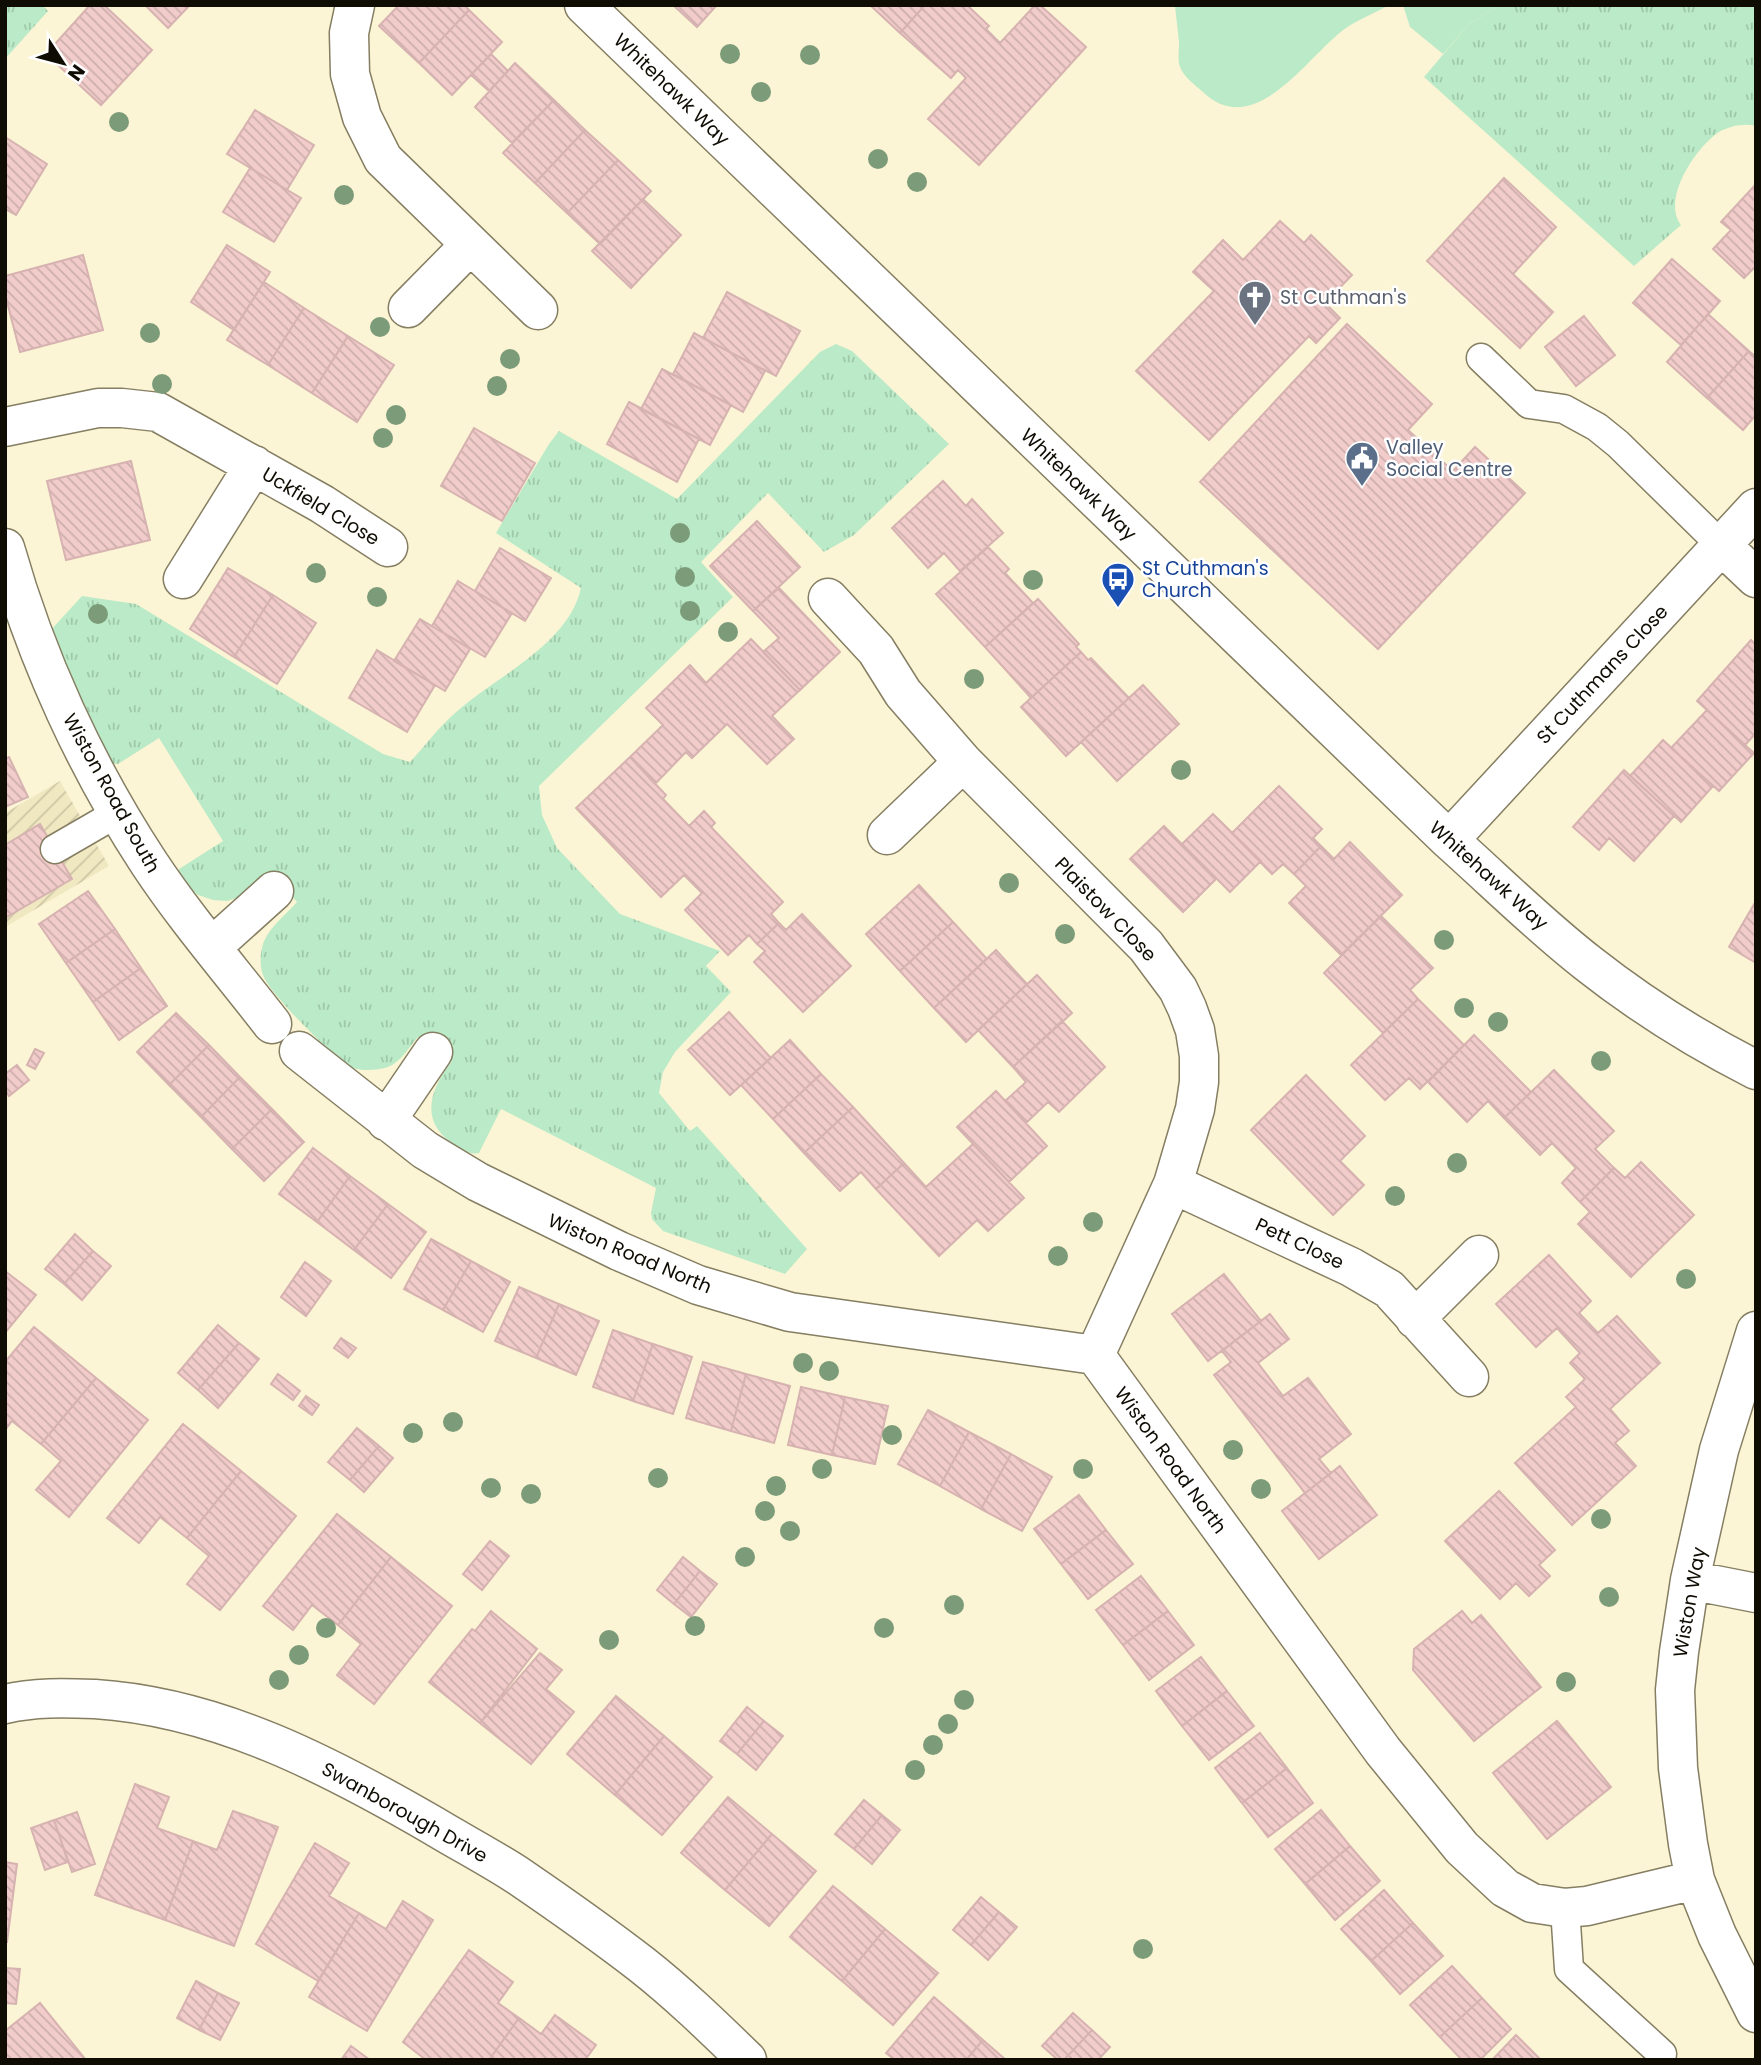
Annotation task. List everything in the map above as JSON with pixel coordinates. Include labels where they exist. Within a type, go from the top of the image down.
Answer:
[{"type":"street","points":[[355,5],[348,54],[352,86],[362,117],[383,159],[538,310]]},
{"type":"street","name":"Whitehawk Way","points":[[584,5],[1449,840],[1589,965],[1664,1018],[1718,1051],[1756,1070]]},
{"type":"street","points":[[408,307],[470,245]]},
{"type":"street","name":"Uckfield Close","points":[[5,427],[98,408],[158,412],[322,504],[388,547]]},
{"type":"street","name":"Uckfield Close","points":[[183,579],[254,465]]},
{"type":"street","name":"St Cuthmans Close","points":[[1449,840],[1756,508]]},
{"type":"street","points":[[1721,545],[1756,578]]},
{"type":"street","name":"Wiston Road South","points":[[5,548],[27,617],[77,738],[164,884],[272,1024]]},
{"type":"street","name":"Plaistow Close","points":[[828,598],[876,650],[903,693],[963,762],[1146,946],[1178,989],[1195,1030],[1199,1082],[1195,1109],[1173,1184],[1095,1355]]},
{"type":"street","points":[[887,835],[963,762]]},
{"type":"street","points":[[213,946],[274,891]]},
{"type":"street","name":"Wiston Road North","points":[[299,1051],[425,1150],[478,1182],[619,1251],[698,1285],[790,1312],[1095,1355],[1383,1751],[1462,1848],[1505,1888],[1532,1903],[1565,1908],[1587,1906],[1695,1880]]},
{"type":"street","points":[[386,1121],[433,1052]]},
{"type":"street","name":"Pett Close","points":[[1173,1184],[1351,1267],[1390,1289],[1469,1377]]},
{"type":"street","points":[[1415,1319],[1479,1255]]},
{"type":"street","name":"Wiston Way","points":[[1695,1880],[1678,1768],[1675,1690],[1690,1580],[1719,1450],[1756,1331]]},
{"type":"street","points":[[1690,1580],[1756,1593]]},
{"type":"street","name":"Swanborough Drive","points":[[7,1695],[121,1701],[169,1709],[215,1722],[306,1757],[388,1800],[519,1876],[642,1965],[709,2022],[747,2060]]},
{"type":"street","points":[[1695,1880],[1717,1935],[1756,2013]]},
{"type":"lane","points":[[1481,358],[1529,404],[1564,409],[1597,427],[1618,444],[1721,545]]},
{"type":"lane","points":[[55,849],[119,812]]},
{"type":"lane","points":[[1565,1908],[1569,1969],[1661,2054]]},
{"type":"shaded area","points":[[60,781],[109,866],[5,927],[5,813]]},
{"type":"green space","points":[[5,5],[42,5],[48,11],[5,59]]},
{"type":"green space","points":[[1175,5],[1389,5],[1346,28],[1280,89],[1261,101],[1242,107],[1223,105],[1203,92],[1183,72],[1179,64]]},
{"type":"green space","points":[[1403,5],[1499,5],[1469,24],[1443,54],[1410,27]]},
{"type":"green space","points":[[1499,5],[1756,5],[1756,126],[1742,125],[1723,130],[1701,149],[1678,188],[1675,202],[1681,225],[1634,266],[1424,77],[1469,24]]},
{"type":"green space","points":[[836,344],[852,351],[949,444],[854,535],[824,552],[768,493],[701,562],[733,597],[539,786],[542,815],[557,848],[620,914],[720,951],[706,966],[731,992],[675,1052],[663,1072],[659,1093],[690,1131],[697,1126],[807,1249],[785,1274],[663,1231],[652,1219],[651,1213],[656,1188],[501,1109],[479,1153],[462,1150],[442,1135],[432,1114],[438,1082],[452,1061],[418,1037],[397,1062],[379,1069],[355,1069],[331,1051],[289,1010],[262,972],[261,954],[264,941],[297,902],[269,872],[244,896],[227,901],[213,900],[192,890],[179,873],[179,869],[223,841],[159,738],[118,764],[109,763],[50,631],[82,596],[136,604],[383,754],[410,762],[437,731],[470,700],[546,644],[573,609],[581,588],[496,533],[559,431],[677,499],[820,352]]},
{"type":"building","points":[[90,5],[104,5],[152,50],[101,105],[46,54]]},
{"type":"building","points":[[145,5],[190,5],[168,28]]},
{"type":"building","points":[[399,5],[464,5],[469,10],[419,63],[379,26]]},
{"type":"building","points":[[673,5],[717,5],[697,27]]},
{"type":"building","points":[[870,5],[925,5],[900,33]]},
{"type":"building","points":[[925,5],[967,5],[989,26],[986,29],[1000,43],[1035,5],[1040,5],[1086,47],[979,165],[928,119],[966,78],[958,70],[951,78],[900,33]]},
{"type":"building","points":[[469,10],[502,42],[452,95],[419,63]]},
{"type":"building","points":[[491,54],[508,71],[489,91],[471,75]]},
{"type":"building","points":[[515,63],[554,100],[512,143],[475,107]]},
{"type":"building","points":[[554,100],[585,130],[535,183],[503,153]]},
{"type":"building","points":[[255,110],[314,145],[287,190],[227,154]]},
{"type":"building","points":[[585,130],[618,160],[567,213],[535,183]]},
{"type":"building","points":[[5,137],[47,164],[16,215],[5,209]]},
{"type":"building","points":[[618,160],[651,191],[600,244],[567,213]]},
{"type":"building","points":[[250,168],[301,198],[274,242],[223,212]]},
{"type":"building","points":[[1504,178],[1556,227],[1513,274],[1553,312],[1520,348],[1427,261]]},
{"type":"building","points":[[1756,184],[1756,266],[1744,278],[1713,249],[1731,230],[1721,222]]},
{"type":"building","points":[[643,199],[681,235],[631,288],[592,251]]},
{"type":"building","name":"St Cuthman's","points":[[1280,221],[1304,243],[1311,235],[1352,275],[1325,303],[1340,318],[1316,343],[1309,336],[1209,440],[1136,371],[1214,291],[1193,272],[1223,240],[1243,260]]},
{"type":"building","points":[[227,245],[270,272],[234,330],[191,302]]},
{"type":"building","points":[[83,255],[103,330],[20,352],[5,294],[5,276]]},
{"type":"building","points":[[1672,259],[1720,301],[1681,345],[1633,303]]},
{"type":"building","points":[[264,282],[304,308],[268,365],[227,340]]},
{"type":"building","points":[[727,292],[800,331],[776,376],[703,338]]},
{"type":"building","points":[[304,308],[348,336],[312,393],[268,365]]},
{"type":"building","points":[[1708,314],[1749,351],[1707,398],[1667,362]]},
{"type":"building","points":[[1584,316],[1615,355],[1576,386],[1545,347]]},
{"type":"building","name":"Valley Social Centre","points":[[1347,324],[1432,404],[1408,430],[1453,471],[1475,447],[1525,493],[1378,649],[1200,482]]},
{"type":"building","points":[[694,333],[765,371],[743,412],[673,374]]},
{"type":"building","points":[[348,336],[394,365],[357,422],[312,393]]},
{"type":"building","points":[[1749,351],[1756,357],[1756,415],[1743,430],[1707,398]]},
{"type":"building","points":[[662,369],[731,405],[710,445],[641,409]]},
{"type":"building","points":[[629,402],[699,439],[677,482],[607,444]]},
{"type":"building","points":[[474,428],[535,463],[502,521],[441,486]]},
{"type":"building","points":[[131,461],[150,540],[66,560],[47,481]]},
{"type":"building","points":[[943,481],[966,506],[972,499],[1003,533],[960,571],[944,553],[928,568],[892,528]]},
{"type":"building","points":[[757,521],[800,567],[753,611],[710,566]]},
{"type":"building","points":[[988,547],[1009,569],[1005,573],[1033,603],[985,647],[936,594]]},
{"type":"building","points":[[500,548],[551,578],[525,621],[475,591]]},
{"type":"building","points":[[228,568],[273,595],[234,657],[190,629]]},
{"type":"building","points":[[458,581],[512,613],[485,657],[432,626]]},
{"type":"building","points":[[779,588],[840,652],[800,690],[763,652],[779,638],[753,611]]},
{"type":"building","points":[[273,595],[316,623],[277,684],[234,657]]},
{"type":"building","points":[[1038,599],[1079,644],[1076,647],[1081,652],[1031,698],[985,647]]},
{"type":"building","points":[[420,619],[470,649],[445,691],[394,661]]},
{"type":"building","points":[[751,639],[800,690],[772,716],[794,739],[767,764],[727,724],[692,758],[686,752],[655,784],[630,757],[663,725],[646,708],[690,665],[706,683]]},
{"type":"building","points":[[1751,640],[1756,645],[1756,733],[1745,745],[1697,701]]},
{"type":"building","points":[[377,650],[435,685],[407,732],[349,698]]},
{"type":"building","points":[[1081,652],[1088,660],[1091,658],[1129,698],[1066,756],[1021,707]]},
{"type":"building","points":[[1143,685],[1179,724],[1117,781],[1081,742]]},
{"type":"building","points":[[1707,710],[1754,753],[1719,791],[1671,748]]},
{"type":"building","points":[[1663,740],[1713,786],[1681,822],[1630,776]]},
{"type":"building","points":[[9,757],[28,797],[5,807],[5,759]]},
{"type":"building","points":[[630,757],[666,795],[663,799],[689,826],[704,811],[715,823],[711,827],[783,902],[771,914],[779,923],[757,944],[749,935],[728,955],[685,910],[702,893],[684,875],[661,897],[576,808]]},
{"type":"building","points":[[1624,770],[1674,816],[1634,861],[1609,838],[1599,850],[1573,827]]},
{"type":"building","points":[[1279,786],[1322,829],[1313,838],[1321,846],[1294,874],[1283,864],[1272,874],[1232,833]]},
{"type":"building","points":[[1213,814],[1261,861],[1230,892],[1182,844]]},
{"type":"building","points":[[40,824],[72,879],[5,918],[5,845]]},
{"type":"building","points":[[1164,826],[1216,879],[1183,912],[1130,859]]},
{"type":"building","points":[[1350,842],[1402,895],[1341,955],[1289,903],[1306,886],[1294,874],[1321,846],[1334,859]]},
{"type":"building","points":[[919,885],[953,922],[900,971],[866,934]]},
{"type":"building","points":[[88,891],[115,929],[66,963],[39,924]]},
{"type":"building","points":[[1756,901],[1756,963],[1729,947]]},
{"type":"building","points":[[802,914],[851,966],[803,1012],[754,962],[765,951],[757,944],[779,923],[786,930]]},
{"type":"building","points":[[1381,916],[1433,968],[1410,990],[1418,999],[1383,1033],[1324,973]]},
{"type":"building","points":[[953,922],[987,959],[934,1008],[900,971]]},
{"type":"building","points":[[115,929],[141,968],[93,1002],[66,963]]},
{"type":"building","points":[[996,950],[1027,984],[966,1042],[934,1008]]},
{"type":"building","points":[[141,968],[167,1006],[119,1040],[93,1002]]},
{"type":"building","points":[[1037,975],[1072,1013],[1013,1067],[978,1030]]},
{"type":"building","points":[[1418,999],[1464,1045],[1420,1089],[1409,1078],[1385,1100],[1351,1065]]},
{"type":"building","points":[[729,1012],[771,1058],[730,1095],[688,1050]]},
{"type":"building","points":[[176,1013],[209,1045],[169,1085],[137,1052]]},
{"type":"building","points":[[1062,1021],[1105,1067],[1059,1112],[1048,1102],[1026,1123],[1005,1101],[1026,1082],[1013,1067]]},
{"type":"building","points":[[1474,1035],[1531,1092],[1504,1118],[1488,1101],[1467,1122],[1428,1082]]},
{"type":"building","points":[[790,1040],[821,1074],[773,1119],[741,1085]]},
{"type":"building","points":[[209,1045],[240,1077],[201,1117],[169,1085]]},
{"type":"building","points":[[35,1049],[44,1053],[35,1069],[27,1065]]},
{"type":"building","points":[[17,1065],[29,1080],[9,1096],[5,1090],[5,1074]]},
{"type":"building","points":[[1554,1070],[1614,1131],[1595,1149],[1614,1168],[1580,1202],[1562,1183],[1576,1168],[1552,1143],[1540,1155],[1504,1118]]},
{"type":"building","points":[[821,1074],[853,1107],[804,1153],[773,1119]]},
{"type":"building","points":[[1306,1075],[1365,1136],[1340,1161],[1364,1185],[1333,1215],[1251,1130]]},
{"type":"building","points":[[240,1077],[272,1109],[232,1149],[201,1117]]},
{"type":"building","points":[[996,1091],[1047,1146],[1009,1182],[957,1127]]},
{"type":"building","points":[[853,1107],[904,1163],[876,1189],[861,1172],[840,1191],[804,1153]]},
{"type":"building","points":[[272,1109],[304,1142],[264,1181],[232,1149]]},
{"type":"building","points":[[973,1144],[1024,1198],[988,1231],[977,1220],[939,1256],[876,1189],[904,1163],[926,1187]]},
{"type":"building","points":[[313,1148],[350,1176],[317,1222],[279,1194]]},
{"type":"building","points":[[1641,1162],[1694,1215],[1631,1277],[1578,1224],[1590,1212],[1580,1202],[1614,1168],[1625,1178]]},
{"type":"building","points":[[350,1176],[388,1204],[354,1250],[317,1222]]},
{"type":"building","points":[[388,1204],[426,1232],[391,1278],[354,1250]]},
{"type":"building","points":[[75,1234],[93,1251],[64,1284],[45,1269]]},
{"type":"building","points":[[431,1239],[471,1261],[443,1310],[404,1289]]},
{"type":"building","points":[[93,1251],[111,1266],[82,1300],[64,1284]]},
{"type":"building","points":[[1549,1255],[1591,1301],[1579,1313],[1598,1333],[1617,1316],[1660,1363],[1610,1409],[1629,1431],[1615,1443],[1636,1466],[1572,1525],[1515,1463],[1576,1407],[1566,1397],[1585,1379],[1570,1363],[1580,1353],[1557,1328],[1536,1347],[1496,1304]]},
{"type":"building","points":[[471,1261],[510,1282],[483,1332],[443,1310]]},
{"type":"building","points":[[305,1262],[331,1281],[306,1316],[281,1297]]},
{"type":"building","points":[[5,1271],[36,1295],[5,1333]]},
{"type":"building","points":[[1224,1274],[1261,1321],[1208,1361],[1172,1314]]},
{"type":"building","points":[[519,1287],[559,1304],[536,1358],[495,1341]]},
{"type":"building","points":[[559,1304],[599,1321],[576,1375],[536,1358]]},
{"type":"building","points":[[1270,1314],[1289,1339],[1258,1363],[1283,1396],[1308,1378],[1351,1434],[1319,1459],[1331,1473],[1305,1493],[1214,1375],[1231,1362],[1222,1351]]},
{"type":"building","points":[[218,1325],[239,1343],[198,1390],[178,1373]]},
{"type":"building","points":[[34,1327],[96,1378],[41,1444],[12,1421],[5,1430],[5,1362]]},
{"type":"building","points":[[613,1330],[653,1344],[633,1401],[593,1387]]},
{"type":"building","points":[[341,1338],[356,1348],[348,1358],[334,1348]]},
{"type":"building","points":[[239,1343],[259,1359],[218,1408],[198,1390]]},
{"type":"building","points":[[653,1344],[692,1357],[673,1414],[633,1401]]},
{"type":"building","points":[[703,1362],[746,1374],[731,1431],[686,1418]]},
{"type":"building","points":[[278,1374],[300,1391],[293,1400],[271,1384]]},
{"type":"building","points":[[746,1374],[790,1386],[774,1443],[731,1431]]},
{"type":"building","points":[[96,1378],[148,1420],[69,1517],[36,1490],[61,1461],[41,1444]]},
{"type":"building","points":[[801,1387],[845,1397],[832,1455],[788,1445]]},
{"type":"building","points":[[306,1396],[319,1405],[312,1415],[299,1406]]},
{"type":"building","points":[[845,1397],[888,1406],[875,1464],[832,1455]]},
{"type":"building","points":[[928,1410],[969,1432],[940,1486],[898,1464]]},
{"type":"building","points":[[183,1424],[241,1471],[187,1538],[160,1517],[139,1543],[107,1518]]},
{"type":"building","points":[[357,1428],[379,1446],[350,1480],[328,1462]]},
{"type":"building","points":[[969,1432],[1011,1454],[981,1509],[940,1486]]},
{"type":"building","points":[[379,1446],[393,1458],[364,1492],[350,1480]]},
{"type":"building","points":[[1011,1454],[1052,1477],[1022,1531],[981,1509]]},
{"type":"building","points":[[1340,1466],[1377,1515],[1319,1559],[1282,1511]]},
{"type":"building","points":[[241,1471],[296,1516],[220,1610],[187,1584],[209,1556],[187,1538]]},
{"type":"building","points":[[1499,1491],[1555,1550],[1539,1565],[1550,1576],[1529,1596],[1516,1583],[1500,1599],[1445,1541]]},
{"type":"building","points":[[1079,1495],[1106,1530],[1061,1564],[1034,1529]]},
{"type":"building","points":[[337,1514],[391,1557],[338,1625],[312,1605],[293,1630],[263,1606]]},
{"type":"building","points":[[1106,1530],[1133,1564],[1088,1599],[1061,1564]]},
{"type":"building","points":[[490,1541],[509,1556],[482,1590],[463,1574]]},
{"type":"building","points":[[391,1557],[452,1606],[374,1704],[337,1675],[361,1644],[338,1625]]},
{"type":"building","points":[[683,1557],[700,1571],[674,1604],[657,1590]]},
{"type":"building","points":[[700,1571],[717,1584],[691,1617],[674,1604]]},
{"type":"building","points":[[1141,1576],[1168,1611],[1123,1645],[1096,1610]]},
{"type":"building","points":[[491,1611],[537,1649],[480,1723],[429,1682],[472,1629],[475,1631]]},
{"type":"building","points":[[1168,1611],[1194,1645],[1149,1680],[1123,1645]]},
{"type":"building","points":[[1462,1611],[1472,1623],[1481,1615],[1541,1687],[1474,1741],[1413,1670],[1414,1649]]},
{"type":"building","points":[[540,1653],[562,1670],[546,1689],[574,1712],[531,1764],[480,1723]]},
{"type":"building","points":[[1201,1657],[1227,1691],[1182,1726],[1156,1691]]},
{"type":"building","points":[[1227,1691],[1254,1726],[1209,1760],[1182,1726]]},
{"type":"building","points":[[616,1696],[664,1736],[615,1795],[567,1754]]},
{"type":"building","points":[[747,1707],[764,1721],[737,1754],[720,1741]]},
{"type":"building","points":[[764,1721],[783,1736],[756,1770],[737,1754]]},
{"type":"building","points":[[1557,1721],[1611,1787],[1547,1839],[1493,1773]]},
{"type":"building","points":[[1260,1733],[1287,1768],[1242,1803],[1215,1768]]},
{"type":"building","points":[[664,1736],[712,1777],[662,1835],[615,1795]]},
{"type":"building","points":[[1287,1768],[1313,1803],[1268,1837],[1242,1803]]},
{"type":"building","points":[[135,1784],[169,1797],[157,1828],[193,1841],[165,1920],[95,1895]]},
{"type":"building","points":[[728,1797],[772,1834],[725,1890],[681,1853]]},
{"type":"building","points":[[864,1800],[882,1815],[854,1849],[835,1834]]},
{"type":"building","points":[[1321,1810],[1350,1846],[1305,1884],[1275,1849]]},
{"type":"building","points":[[233,1811],[278,1827],[234,1946],[165,1920],[193,1841],[217,1850]]},
{"type":"building","points":[[77,1812],[95,1864],[72,1872],[54,1820]]},
{"type":"building","points":[[882,1815],[900,1830],[872,1864],[854,1849]]},
{"type":"building","points":[[54,1820],[68,1862],[45,1870],[31,1828]]},
{"type":"building","points":[[772,1834],[816,1871],[769,1926],[725,1890]]},
{"type":"building","points":[[315,1843],[349,1863],[329,1896],[359,1913],[318,1981],[256,1944]]},
{"type":"building","points":[[1350,1846],[1380,1881],[1335,1920],[1305,1884]]},
{"type":"building","points":[[5,1862],[17,1864],[7,1942],[5,1942]]},
{"type":"building","points":[[833,1886],[885,1929],[842,1981],[790,1937]]},
{"type":"building","points":[[1384,1890],[1413,1923],[1371,1961],[1341,1929]]},
{"type":"building","points":[[981,1897],[999,1912],[971,1945],[953,1930]]},
{"type":"building","points":[[403,1901],[433,1920],[367,2031],[309,1997],[359,1913],[386,1929]]},
{"type":"building","points":[[999,1912],[1017,1927],[988,1960],[971,1945]]},
{"type":"building","points":[[1413,1923],[1443,1956],[1400,1994],[1371,1961]]},
{"type":"building","points":[[885,1929],[938,1973],[893,2025],[842,1981]]},
{"type":"building","points":[[469,1950],[513,1982],[498,2003],[519,2018],[489,2060],[426,2060],[403,2042]]},
{"type":"building","points":[[1452,1966],[1482,1998],[1440,2037],[1410,2005]]},
{"type":"building","points":[[5,1968],[20,1969],[16,2004],[5,2003]]},
{"type":"building","points":[[196,1981],[218,1993],[199,2030],[177,2018]]},
{"type":"building","points":[[218,1993],[239,2003],[220,2040],[199,2030]]},
{"type":"building","points":[[934,1997],[983,2040],[966,2060],[895,2060],[886,2053]]},
{"type":"building","points":[[1482,1998],[1511,2029],[1480,2060],[1462,2060],[1440,2037]]},
{"type":"building","points":[[40,2003],[86,2060],[5,2060],[5,2031]]},
{"type":"building","points":[[1073,2013],[1092,2030],[1064,2060],[1058,2060],[1042,2046]]},
{"type":"building","points":[[555,2015],[596,2045],[585,2060],[489,2060],[519,2018],[541,2034]]},
{"type":"building","points":[[1092,2030],[1110,2047],[1098,2060],[1064,2060]]},
{"type":"building","points":[[1516,2035],[1541,2060],[1492,2060]]},
{"type":"building","points":[[983,2040],[1006,2060],[966,2060]]},
{"type":"building","points":[[351,2046],[370,2060],[341,2060]]},
{"type":"place","name":"St Cuthman's","points":[[1255,327]]},
{"type":"place","name":"Valley Social Centre","points":[[1362,488]]},
{"type":"place","name":"St Cuthman's Church","points":[[1118,609]]}]
